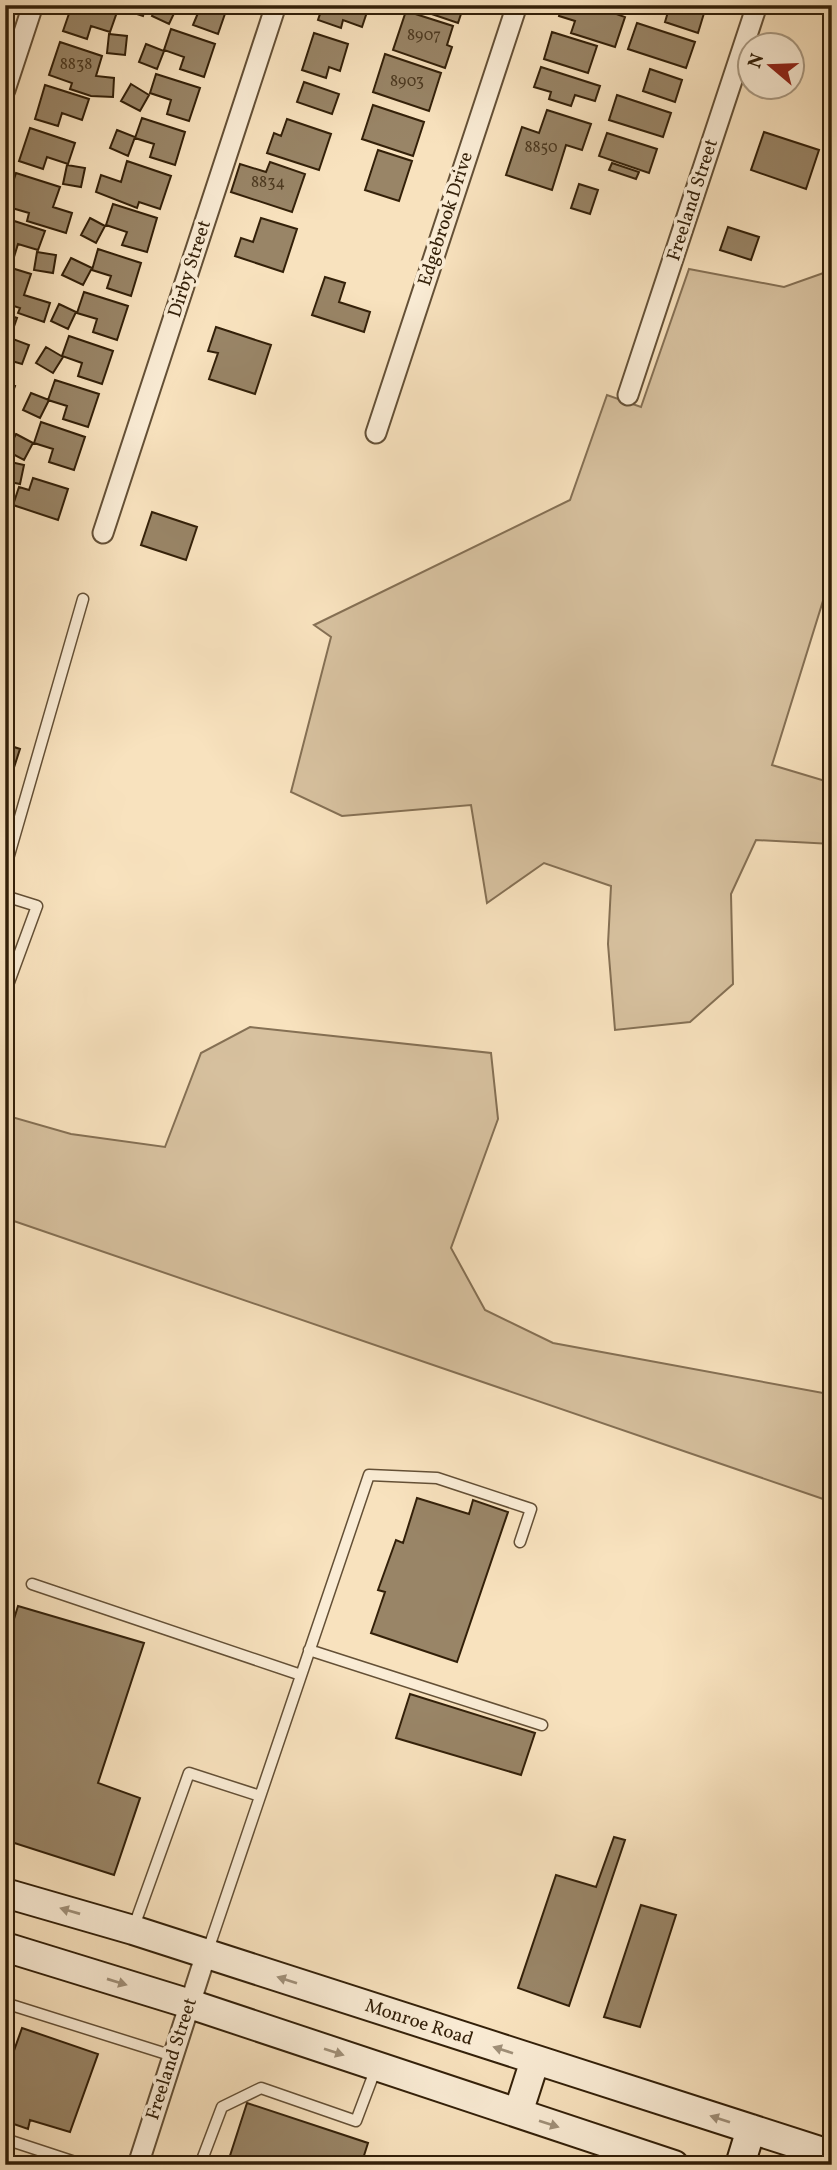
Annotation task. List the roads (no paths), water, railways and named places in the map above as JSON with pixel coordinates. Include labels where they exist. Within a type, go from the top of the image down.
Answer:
[{"type":"main road","name":"Monroe Road","points":[[5,1892],[133,1930],[832,2155]]},
{"type":"main road","points":[[5,1947],[190,2004],[518,2113],[615,2150],[674,2165]]},
{"type":"main road","points":[[518,2113],[535,2060]]},
{"type":"main road","points":[[740,2165],[751,2129]]},
{"type":"street","points":[[5,90],[33,5]]},
{"type":"street","name":"Dirby Street","points":[[103,533],[276,5]]},
{"type":"street","name":"Edgebrook Drive","points":[[376,433],[517,5]]},
{"type":"street","name":"Freeland Street","points":[[628,395],[757,5]]},
{"type":"street","name":"Freeland Street","points":[[138,2165],[206,1954]]},
{"type":"lane","points":[[5,869],[83,599]]},
{"type":"lane","points":[[5,896],[37,906],[5,993]]},
{"type":"lane","points":[[206,1954],[369,1475],[436,1478],[531,1509],[520,1542]]},
{"type":"lane","points":[[32,1584],[301,1675]]},
{"type":"lane","points":[[309,1650],[542,1725]]},
{"type":"lane","points":[[133,1930],[188,1773],[260,1796]]},
{"type":"lane","points":[[5,2003],[173,2056]]},
{"type":"lane","points":[[200,2165],[222,2106],[261,2088],[356,2121],[376,2066]]},
{"type":"lane","points":[[5,2139],[84,2165]]}]
